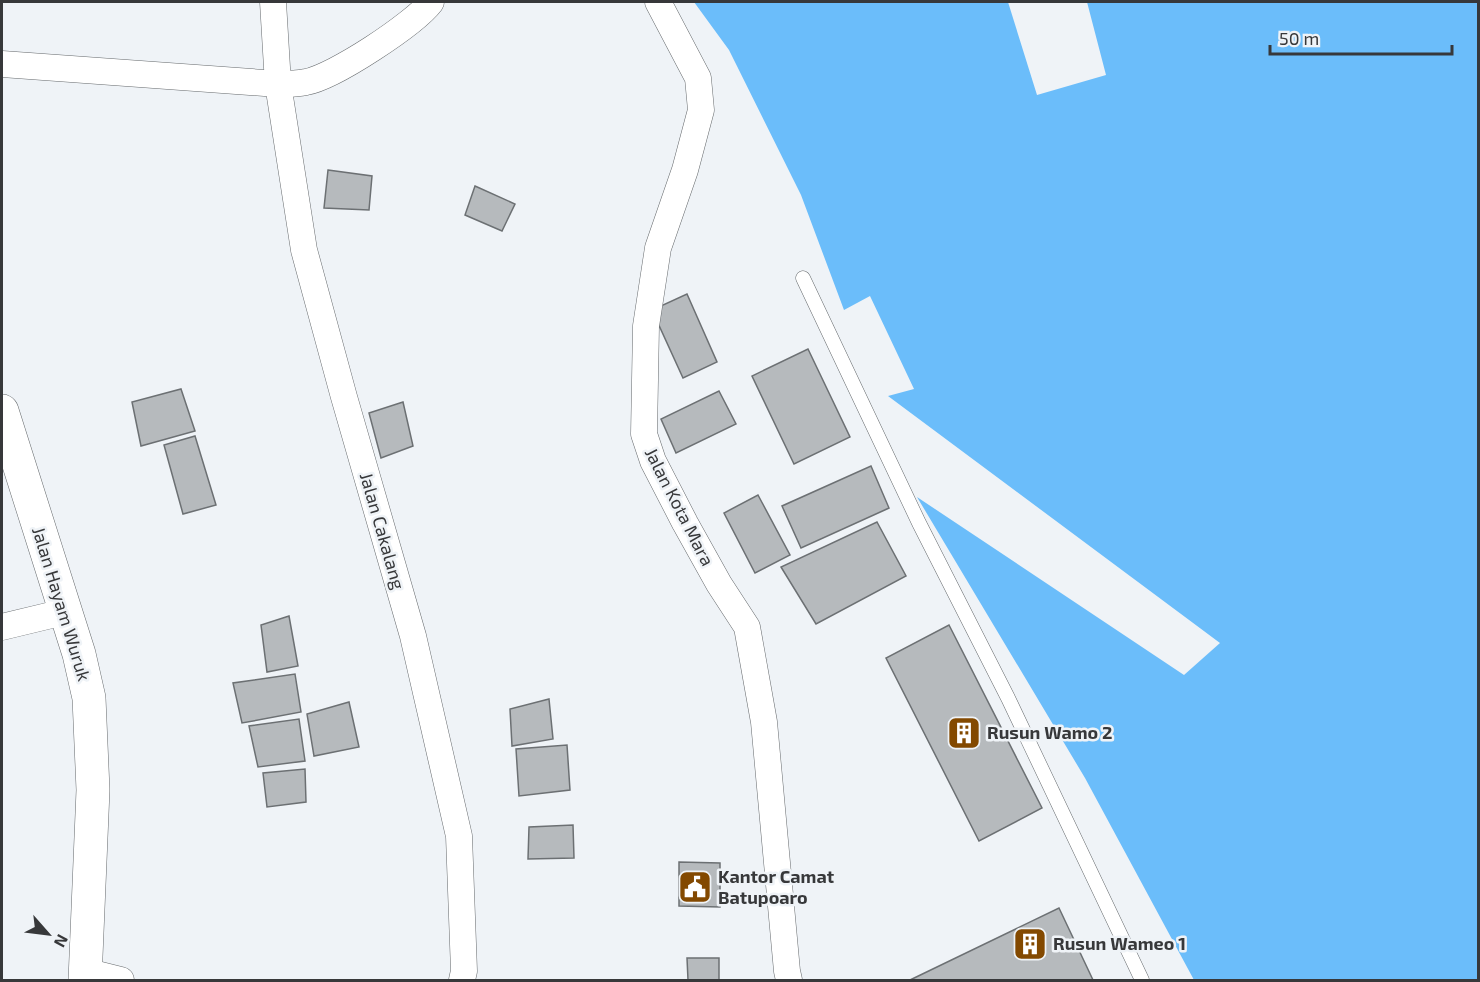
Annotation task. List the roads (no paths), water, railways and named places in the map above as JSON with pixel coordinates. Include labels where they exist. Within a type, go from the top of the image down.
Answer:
[{"type":"street","name":"Jalan Cakalang","points":[[273,2],[278,84],[304,250],[413,636],[459,836],[464,971],[462,981]]},
{"type":"street","points":[[2,64],[278,84],[307,82],[336,70],[417,17],[431,2]]},
{"type":"street","name":"Jalan Kota Mara","points":[[658,2],[698,78],[701,110],[685,170],[658,248],[646,326],[644,434],[653,460],[685,523],[719,584],[747,627],[765,722],[785,960],[789,981]]},
{"type":"street","name":"Jalan Hayam Wuruk","points":[[2,411],[79,654],[89,698],[93,789],[85,976]]},
{"type":"street","points":[[2,627],[64,612]]},
{"type":"street","points":[[85,976],[121,981]]},
{"type":"lane","points":[[803,278],[919,523],[1008,698],[1142,981]]},
{"type":"water","points":[[694,2],[1008,2],[1037,95],[1106,75],[1087,2],[1478,2],[1478,980],[1194,980],[1085,778],[917,497],[1184,675],[1220,643],[888,396],[914,389],[870,296],[844,310],[801,195],[729,50]]},
{"type":"place","name":"Rusun Wamo 2","points":[[964,733]]},
{"type":"place","name":"Kantor Camat Batupoaro","points":[[695,887]]},
{"type":"place","name":"Rusun Wameo 1","points":[[1030,944]]}]
